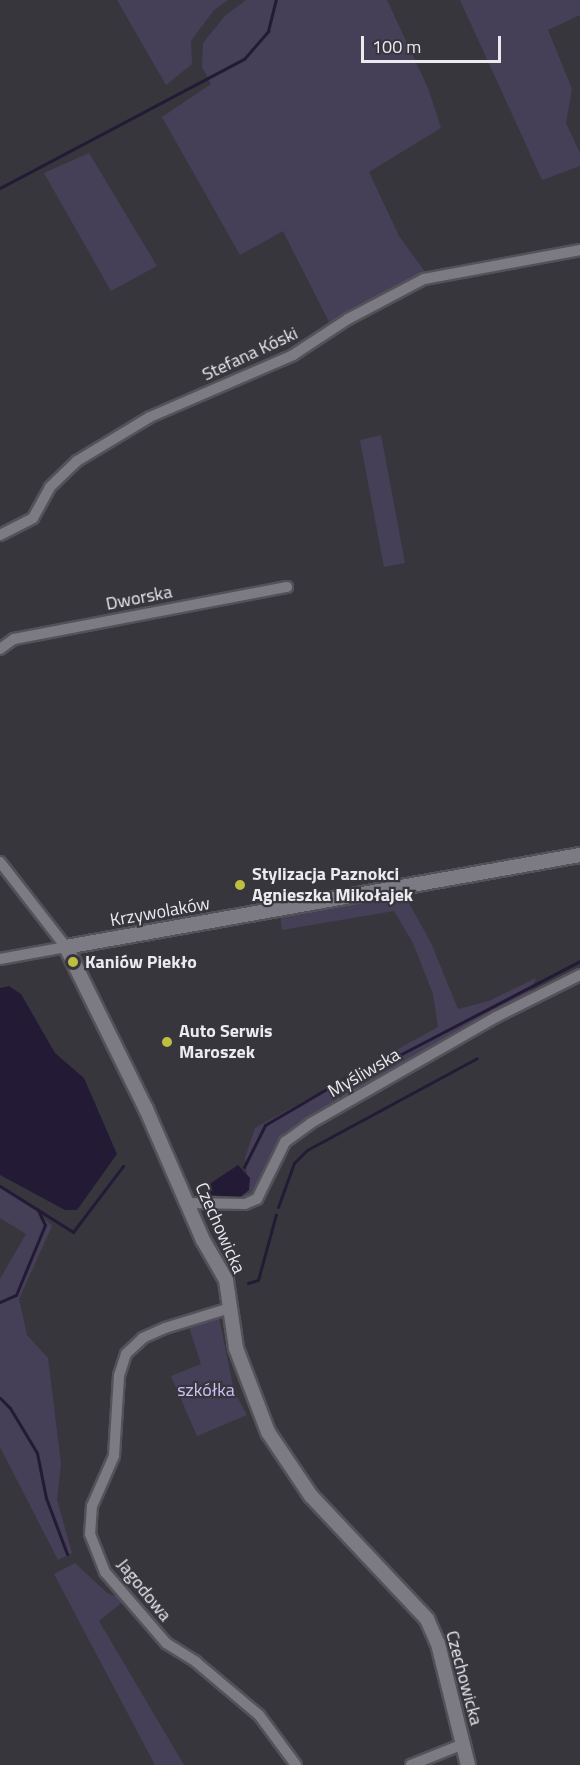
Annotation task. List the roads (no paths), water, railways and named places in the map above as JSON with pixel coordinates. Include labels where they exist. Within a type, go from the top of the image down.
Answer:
[{"type":"street","name":"Stefana Kóski","points":[[0,535],[33,518],[50,487],[76,461],[150,417],[293,355],[348,320],[424,279],[580,250]]},
{"type":"street","name":"Dworska","points":[[0,650],[14,639],[287,587]]},
{"type":"street","name":"Krzywolaków","points":[[66,947],[580,855]]},
{"type":"street","name":"Czechowicka","points":[[0,862],[66,947],[189,1203],[203,1240],[226,1280],[248,1387],[288,1466],[431,1625],[468,1765]]},
{"type":"street","points":[[0,960],[66,947]]},
{"type":"street","name":"Myśliwska","points":[[189,1203],[245,1204],[257,1199],[285,1142],[311,1123],[496,1017],[580,975]]},
{"type":"street","name":"Jagodowa","points":[[230,1308],[165,1328],[143,1338],[126,1354],[119,1376],[114,1456],[92,1506],[90,1534],[105,1572],[166,1643],[196,1662],[259,1715],[296,1765]]},
{"type":"street","points":[[411,1765],[463,1744]]},
{"type":"waterway","points":[[0,188],[244,59],[268,31],[276,0]]},
{"type":"waterway","points":[[244,1167],[265,1125],[349,1076],[386,1062],[580,961]]},
{"type":"waterway","points":[[278,1207],[294,1163],[307,1150],[477,1058]]},
{"type":"waterway","points":[[0,1186],[73,1232],[123,1166]]},
{"type":"waterway","points":[[0,1302],[16,1295],[45,1225],[38,1210]]},
{"type":"waterway","points":[[248,1283],[258,1280],[276,1214]]},
{"type":"waterway","points":[[0,1398],[10,1408],[37,1453],[46,1498],[67,1554]]},
{"type":"place","name":"Stylizacja Paznokci Agnieszka Mikołajek","points":[[240,885]]},
{"type":"place","name":"Kaniów Piekło","points":[[73,962]]},
{"type":"place","name":"Auto Serwis Maroszek","points":[[167,1042]]},
{"type":"park label","name":"szkółka","points":[[206,1390]]}]
